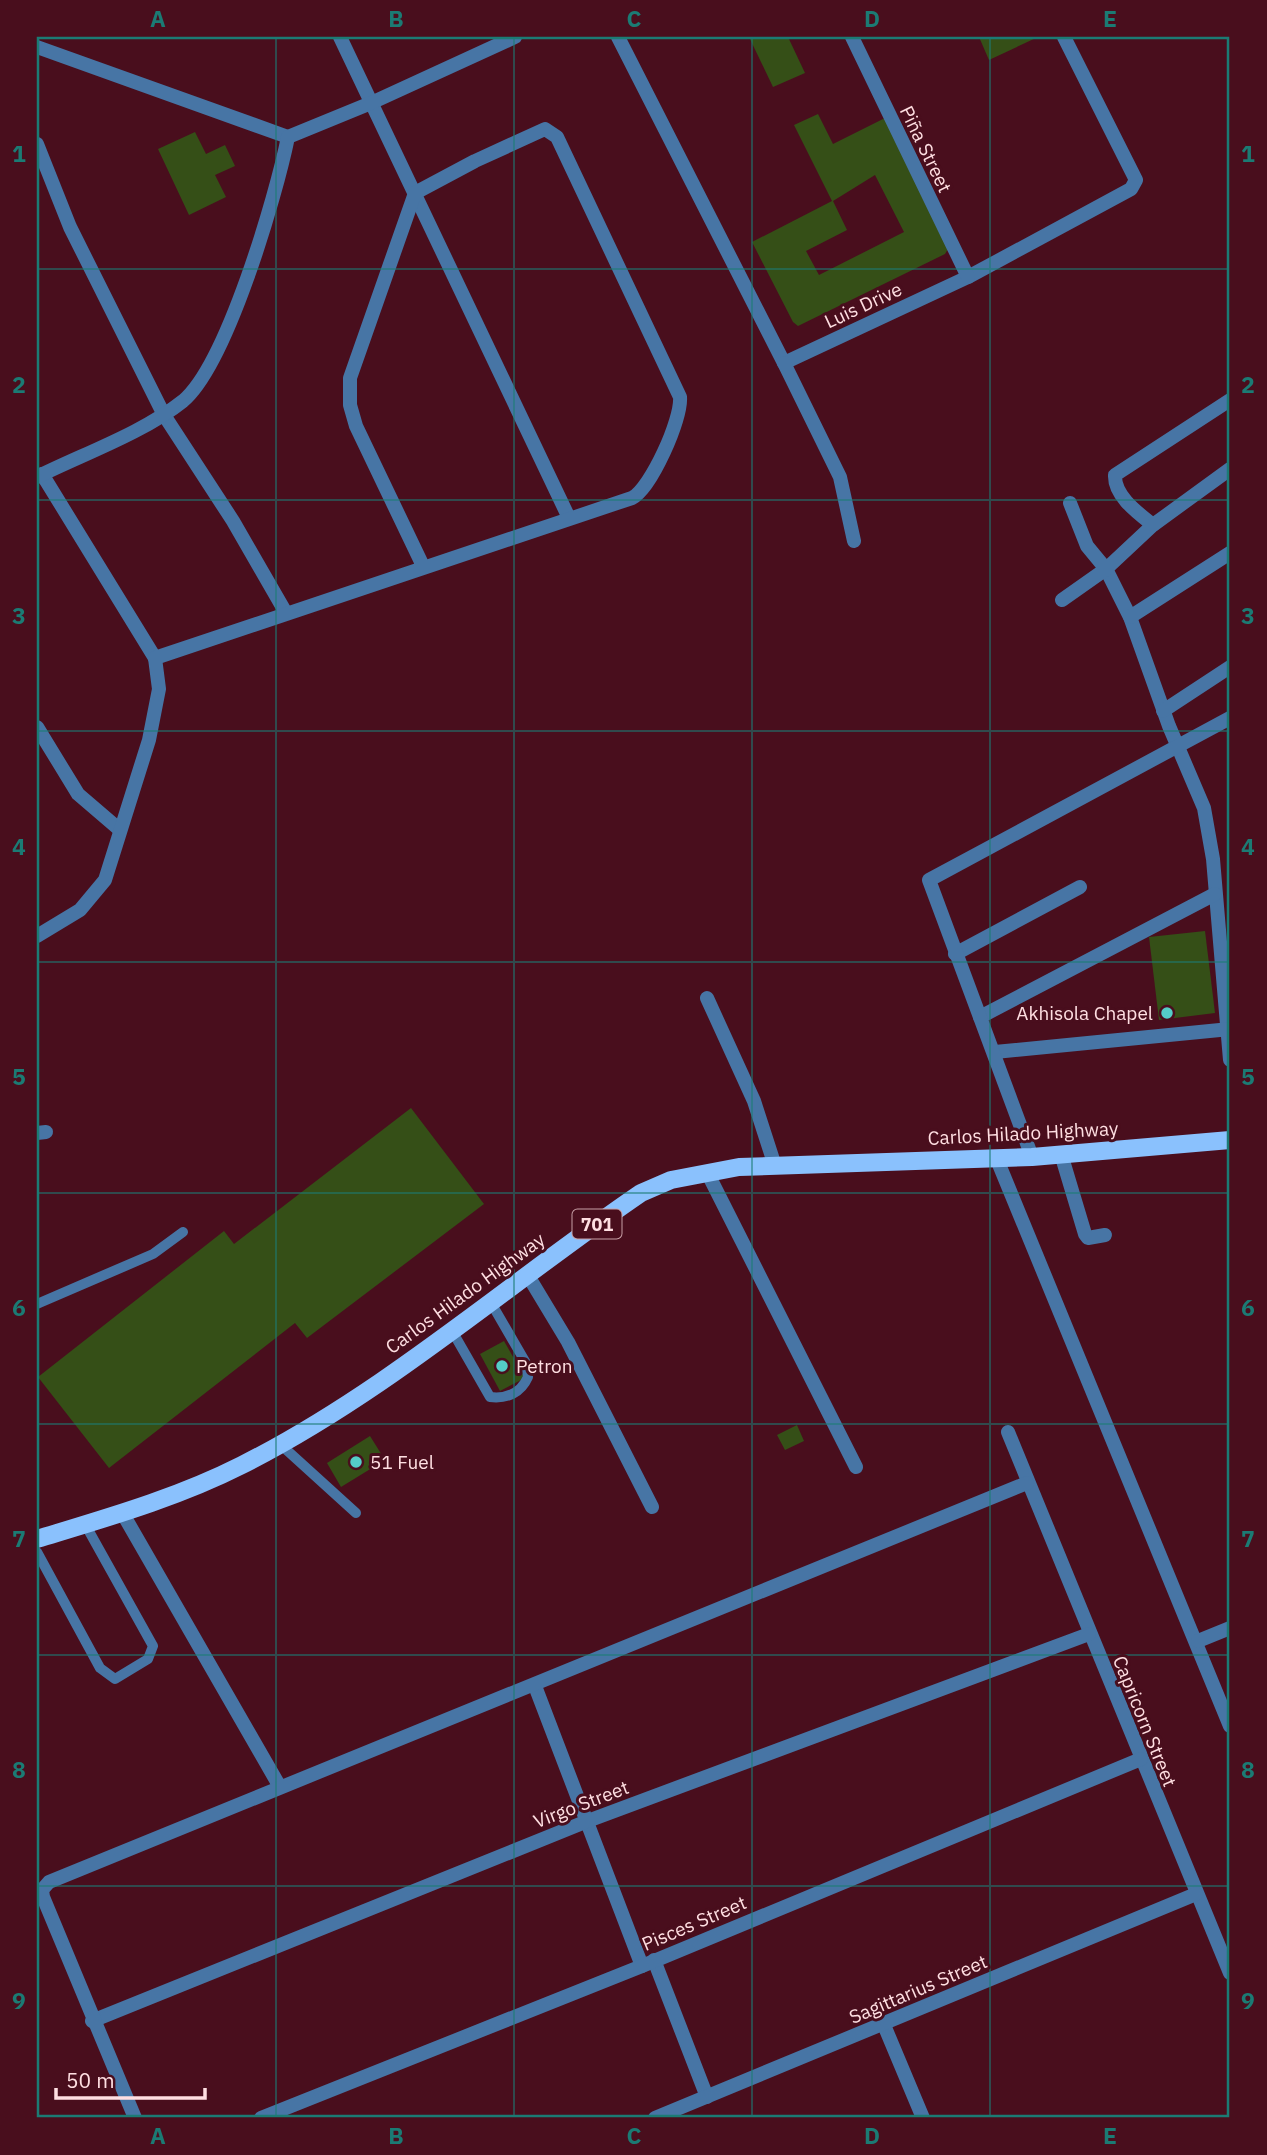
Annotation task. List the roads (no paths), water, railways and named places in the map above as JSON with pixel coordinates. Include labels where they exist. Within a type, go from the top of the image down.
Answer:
[{"type":"main road","name":"Carlos Hilado Highway","points":[[37,1539],[123,1514],[240,1466],[280,1444],[366,1391],[641,1193],[671,1180],[707,1171],[775,1166],[1032,1157],[1230,1140]]},
{"type":"street","points":[[340,37],[569,518]]},
{"type":"street","points":[[37,47],[288,137],[371,103],[515,37]]},
{"type":"street","points":[[618,37],[840,477],[854,541]]},
{"type":"street","name":"Piña Street","points":[[852,37],[968,277]]},
{"type":"street","name":"Luis Drive","points":[[784,363],[968,277],[1128,192],[1136,180],[1064,37]]},
{"type":"street","points":[[155,658],[632,498],[645,488],[681,405],[680,397],[557,138],[550,131],[541,129],[415,193],[351,378],[349,391],[356,426],[423,566]]},
{"type":"street","points":[[37,936],[80,910],[105,880],[159,689],[155,658],[39,476],[164,415],[198,385],[212,365],[278,184],[288,137]]},
{"type":"street","points":[[37,144],[70,226],[164,415],[233,521],[286,613]]},
{"type":"street","points":[[1153,525],[1132,509],[1117,487],[1115,475],[1230,400]]},
{"type":"street","points":[[1062,600],[1106,569],[1153,525],[1230,469]]},
{"type":"street","points":[[1070,503],[1087,546],[1106,569],[1130,617],[1163,711],[1209,824],[1230,1059]]},
{"type":"street","points":[[1130,617],[1230,553]]},
{"type":"street","points":[[1163,711],[1230,667]]},
{"type":"street","points":[[1032,1157],[995,1052],[929,884],[931,878],[1230,718]]},
{"type":"street","points":[[37,727],[78,794],[120,830]]},
{"type":"street","points":[[955,954],[1080,887]]},
{"type":"street","points":[[980,1017],[1216,894]]},
{"type":"street","points":[[707,999],[751,1092],[775,1166]]},
{"type":"street","points":[[995,1052],[1229,1029]]},
{"type":"street","points":[[1061,1154],[1085,1234],[1088,1238],[1105,1235]]},
{"type":"street","points":[[996,1157],[1198,1641],[1230,1726]]},
{"type":"street","points":[[707,1171],[856,1466]]},
{"type":"street","points":[[527,1274],[593,1387],[652,1507]]},
{"type":"street","name":"Capricorn Street","points":[[1008,1432],[1230,1973]]},
{"type":"street","points":[[135,2118],[92,2021],[43,1897],[45,1885],[1027,1483]]},
{"type":"street","points":[[123,1514],[279,1787]]},
{"type":"street","points":[[1198,1641],[1230,1628]]},
{"type":"street","name":"Virgo Street","points":[[92,2021],[585,1822],[1089,1634]]},
{"type":"street","points":[[534,1686],[585,1822],[707,2097]]},
{"type":"street","name":"Pisces Street","points":[[261,2118],[648,1963],[1141,1759]]},
{"type":"street","name":"Sagittarius Street","points":[[655,2118],[1196,1894]]},
{"type":"street","points":[[884,2025],[923,2118]]},
{"type":"lane","points":[[37,1304],[153,1254],[183,1231]]},
{"type":"lane","points":[[451,1329],[489,1396],[499,1398],[516,1393],[528,1377],[526,1363],[490,1301]]},
{"type":"lane","points":[[280,1444],[356,1513]]},
{"type":"lane","points":[[37,1552],[100,1668],[116,1679],[148,1659],[153,1646],[85,1524]]},
{"type":"place","name":"Akhisola Chapel","points":[[1167,1013]]},
{"type":"place","name":"Petron","points":[[502,1366]]},
{"type":"place","name":"51 Fuel","points":[[356,1462]]}]
